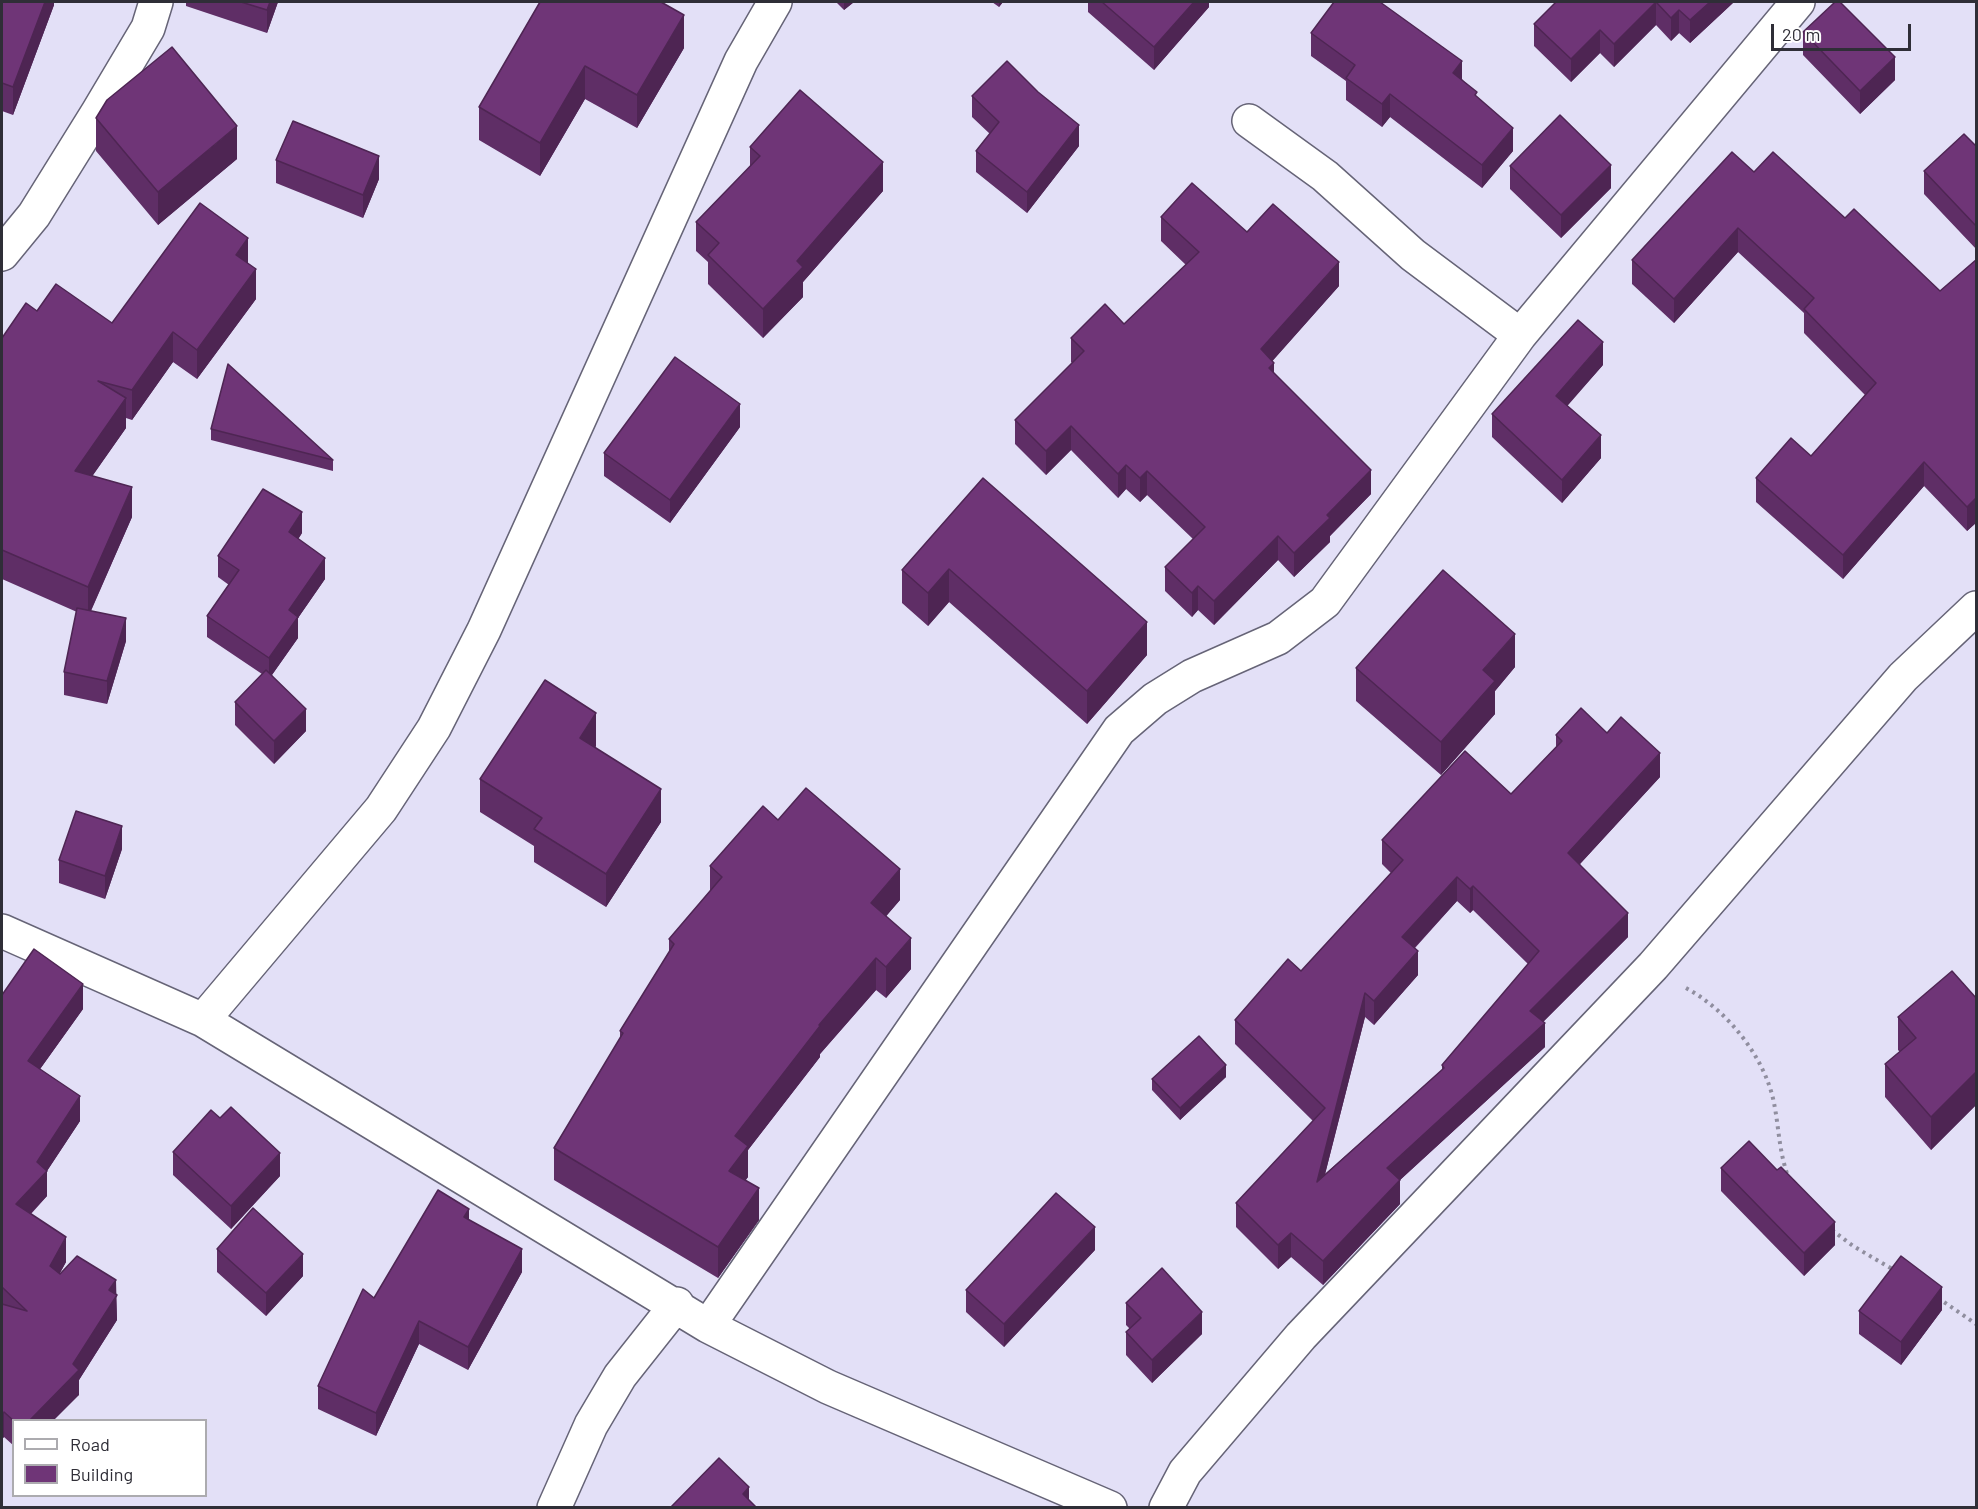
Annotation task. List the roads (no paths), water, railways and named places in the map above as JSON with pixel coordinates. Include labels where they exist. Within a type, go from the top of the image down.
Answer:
[{"type":"street","points":[[2,254],[34,215],[98,112],[148,28],[156,2]]},
{"type":"street","points":[[203,1020],[381,809],[434,728],[483,630],[741,61],[775,2]]},
{"type":"street","points":[[708,1326],[1119,730],[1164,693],[1191,676],[1278,638],[1324,602],[1520,335],[1798,2]]},
{"type":"street","points":[[1249,121],[1325,176],[1413,255],[1520,335]]},
{"type":"street","points":[[1166,1508],[1185,1472],[1301,1336],[1653,966],[1903,677],[1977,608]]},
{"type":"street","points":[[2,931],[203,1020],[677,1304],[708,1326],[828,1387],[1110,1508]]},
{"type":"street","points":[[554,1508],[591,1425],[620,1376],[677,1304]]}]
